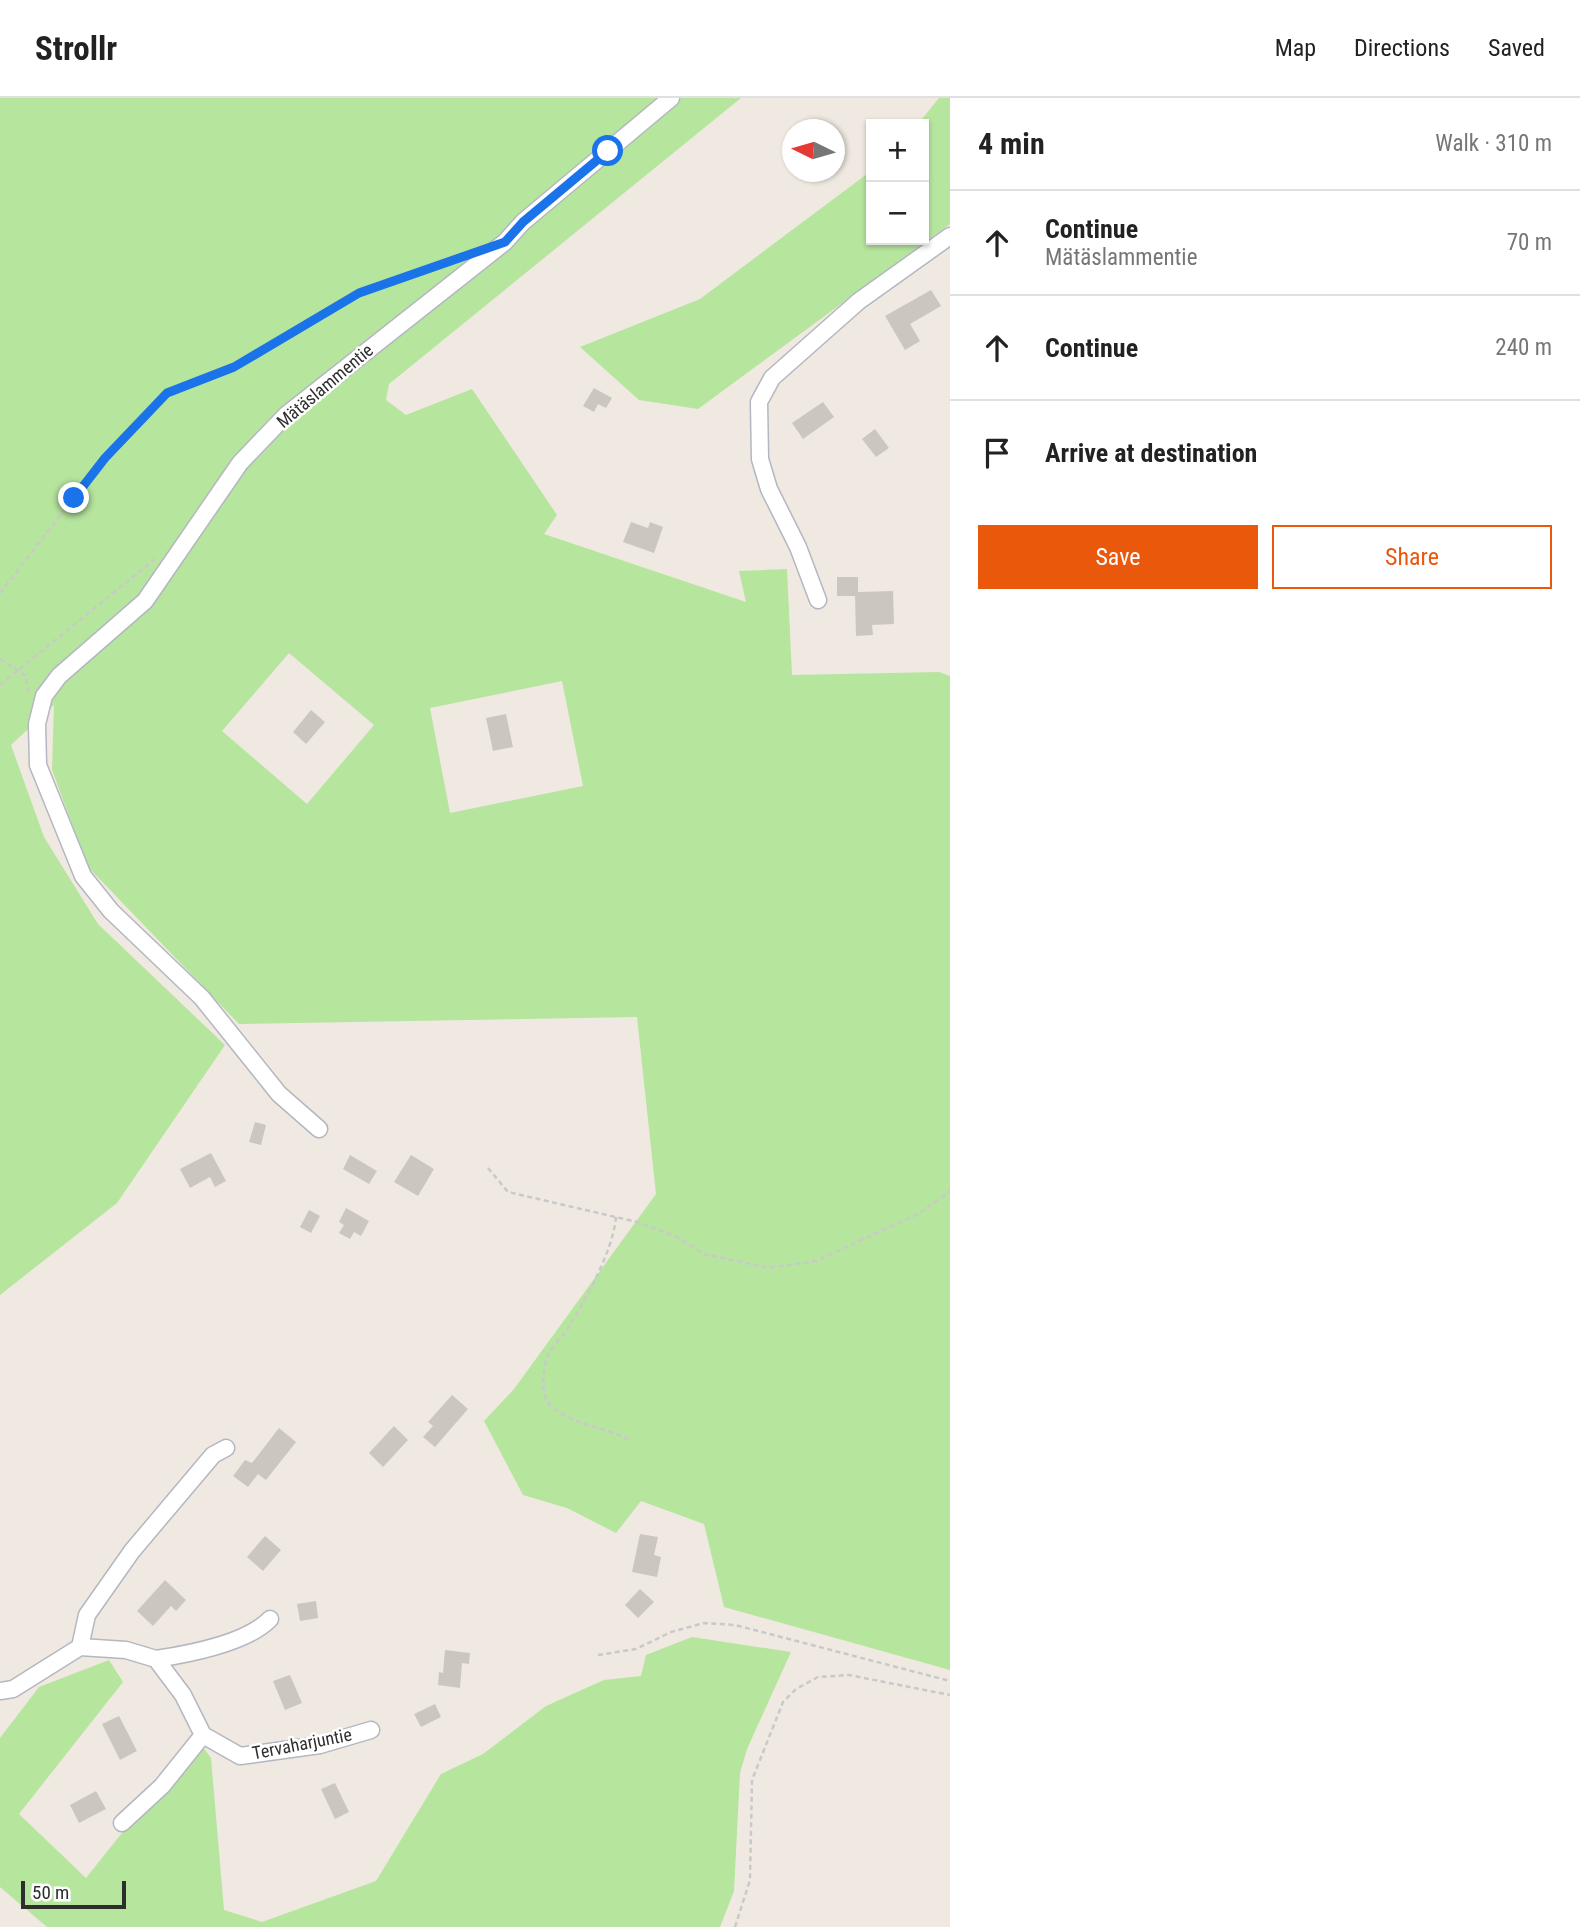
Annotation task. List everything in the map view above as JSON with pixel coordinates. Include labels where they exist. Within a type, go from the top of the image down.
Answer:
[{"type":"street","name":"Mätäslammentie","points":[[319,1129],[279,1094],[202,998],[111,911],[83,876],[38,765],[37,724],[44,696],[59,676],[145,601],[240,463],[286,415],[505,242],[523,222],[671,98]]},
{"type":"street","points":[[818,600],[798,547],[769,489],[760,459],[759,402],[772,378],[859,301],[950,236]]},
{"type":"street","points":[[80,1647],[88,1615],[132,1551],[213,1455],[226,1448]]},
{"type":"street","points":[[0,1691],[13,1689],[80,1647],[126,1650],[156,1659],[186,1655],[261,1628],[270,1619]]},
{"type":"street","points":[[122,1823],[162,1786],[203,1735],[183,1695],[156,1659]]},
{"type":"street","name":"Tervaharjuntie","points":[[203,1735],[240,1756],[320,1745],[371,1730]]},
{"type":"path","points":[[0,593],[105,458],[167,393],[234,367],[359,293],[468,255]]},
{"type":"path","points":[[0,685],[163,552]]},
{"type":"path","points":[[0,659],[17,672]]},
{"type":"path","points":[[488,1168],[508,1192],[616,1217],[676,1236],[704,1254],[769,1268],[792,1267],[816,1261],[918,1214],[950,1191]]},
{"type":"path","points":[[616,1217],[615,1231],[600,1266],[568,1327],[546,1358],[545,1396],[552,1406],[598,1430],[631,1441]]},
{"type":"path","points":[[598,1655],[636,1649],[671,1632],[704,1623],[735,1625],[950,1681]]},
{"type":"path","points":[[735,1927],[750,1880],[752,1780],[783,1702],[796,1689],[818,1677],[849,1675],[950,1696]]},
{"type":"green space","points":[[0,98],[741,98],[389,384],[386,400],[406,415],[472,389],[557,515],[544,534],[746,602],[739,571],[787,569],[792,675],[939,672],[950,676],[950,1670],[724,1607],[704,1524],[641,1501],[616,1533],[567,1508],[523,1495],[484,1421],[514,1389],[656,1194],[637,1017],[239,1024],[88,867],[52,770],[54,705],[11,745],[44,837],[98,924],[225,1045],[117,1203],[0,1295]],"holes":[[[289,653],[374,725],[307,804],[222,731]],[[562,681],[583,786],[450,813],[430,708]]]},
{"type":"green space","points":[[939,98],[950,98],[950,224],[929,239],[929,119],[922,119]]},
{"type":"green space","points":[[866,175],[866,245],[921,245],[698,409],[639,400],[580,347],[700,299]]},
{"type":"green space","points":[[692,1637],[791,1652],[747,1749],[740,1773],[734,1891],[720,1927],[47,1927],[0,1887],[0,1738],[39,1687],[109,1660],[123,1682],[19,1814],[86,1878],[197,1739],[211,1758],[224,1910],[262,1922],[376,1881],[441,1774],[483,1754],[546,1706],[604,1680],[641,1676],[646,1655]]},
{"type":"building","points":[[931,290],[941,306],[910,324],[920,341],[905,350],[885,316]]},
{"type":"building","points":[[594,388],[612,398],[606,408],[598,404],[594,412],[583,406]]},
{"type":"building","points":[[823,402],[834,417],[803,439],[792,423]]},
{"type":"building","points":[[875,429],[889,448],[876,457],[862,439]]},
{"type":"building","points":[[631,522],[648,528],[650,522],[663,527],[654,553],[623,542]]},
{"type":"building","points":[[837,577],[858,577],[858,592],[893,591],[894,624],[872,625],[873,635],[856,636],[855,596],[837,596]]},
{"type":"building","points":[[311,710],[325,722],[306,744],[293,732]]},
{"type":"building","points":[[506,714],[513,747],[493,751],[486,718]]},
{"type":"building","points":[[255,1122],[266,1125],[261,1145],[249,1142]]},
{"type":"building","points":[[211,1153],[226,1181],[215,1187],[210,1177],[190,1188],[180,1169]]},
{"type":"building","points":[[350,1155],[377,1171],[369,1184],[343,1169]]},
{"type":"building","points":[[411,1155],[434,1169],[418,1196],[394,1182]]},
{"type":"building","points":[[346,1208],[369,1221],[361,1236],[354,1232],[350,1239],[339,1233],[344,1225],[339,1222]]},
{"type":"building","points":[[309,1210],[320,1216],[311,1233],[300,1227]]},
{"type":"building","points":[[452,1395],[468,1409],[435,1447],[423,1437],[433,1426],[428,1422]]},
{"type":"building","points":[[394,1426],[408,1440],[383,1467],[369,1453]]},
{"type":"building","points":[[279,1428],[296,1442],[266,1480],[258,1474],[248,1487],[233,1476],[245,1460],[252,1463]]},
{"type":"building","points":[[640,1534],[658,1537],[654,1555],[661,1557],[657,1577],[632,1572]]},
{"type":"building","points":[[265,1536],[281,1550],[263,1571],[247,1557]]},
{"type":"building","points":[[165,1580],[186,1600],[176,1611],[171,1606],[153,1626],[137,1611]]},
{"type":"building","points":[[640,1589],[654,1602],[638,1618],[625,1605]]},
{"type":"building","points":[[316,1601],[318,1618],[300,1621],[297,1604]]},
{"type":"building","points":[[445,1650],[470,1653],[469,1664],[462,1663],[460,1688],[438,1685],[439,1672],[443,1673]]},
{"type":"building","points":[[290,1675],[302,1703],[285,1710],[273,1681]]},
{"type":"building","points":[[435,1704],[441,1717],[421,1727],[414,1714]]},
{"type":"building","points":[[119,1716],[137,1751],[120,1760],[102,1724]]},
{"type":"building","points":[[335,1783],[349,1812],[335,1819],[321,1789]]},
{"type":"building","points":[[96,1791],[106,1809],[79,1823],[70,1805]]},
{"type":"route","points":[[74,498],[105,458],[167,393],[234,367],[359,293],[505,242],[523,222],[608,151]]}]
